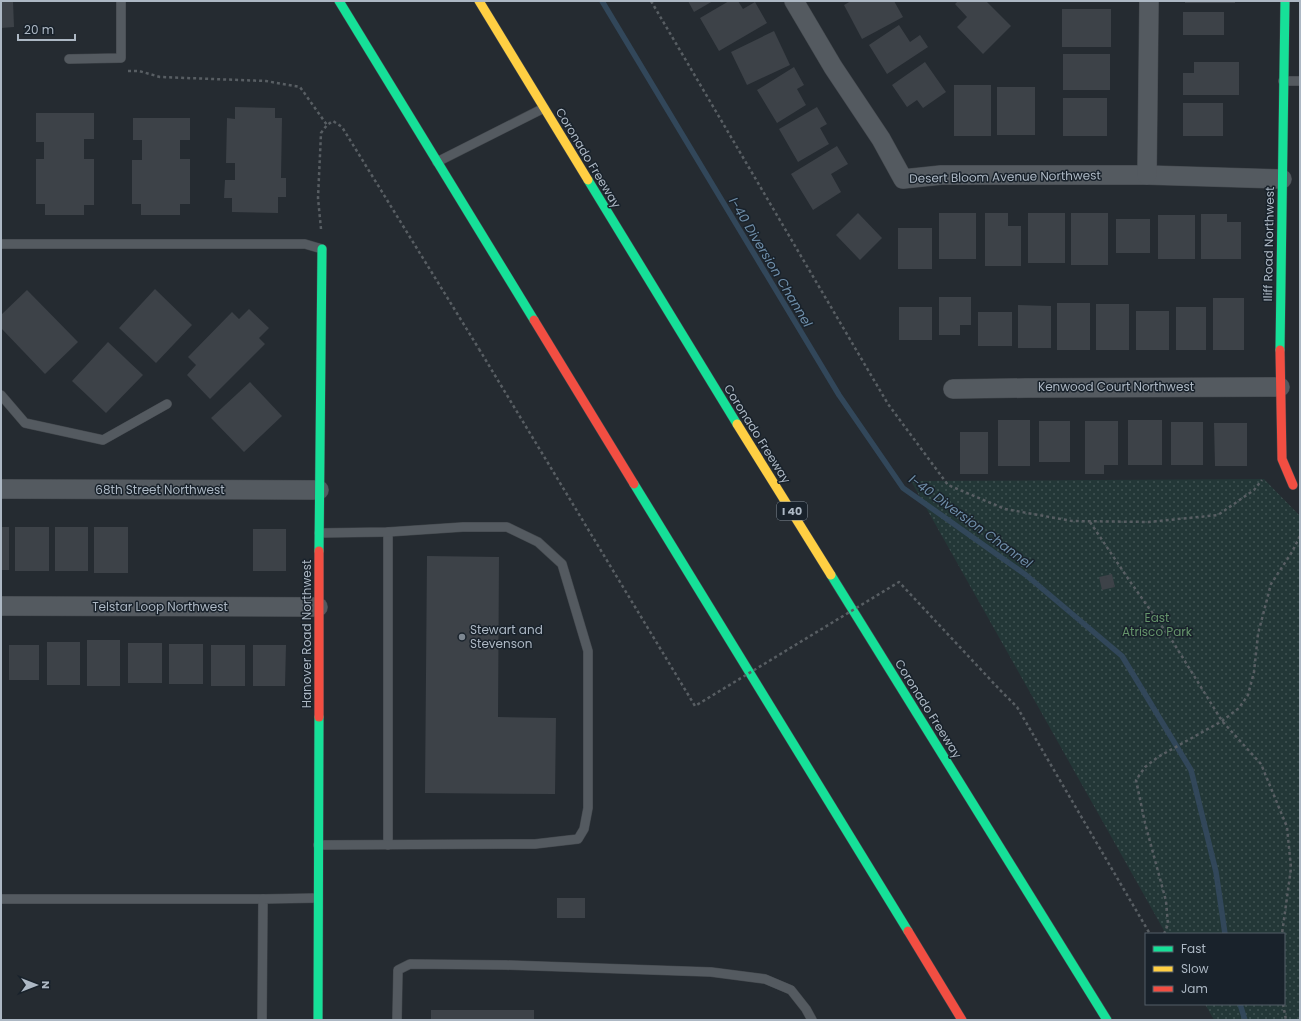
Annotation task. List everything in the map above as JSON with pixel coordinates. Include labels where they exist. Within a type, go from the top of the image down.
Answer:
[{"type":"main road","points":[[339,1],[962,1020]]},
{"type":"main road","name":"Coronado Freeway","points":[[478,1],[703,369],[1107,1020]]},
{"type":"main road","name":"Iliff Road Northwest","points":[[1285,1],[1280,387],[1282,459],[1296,486]]},
{"type":"main road","name":"Hanover Road Northwest","points":[[318,1020],[318,607],[322,249]]},
{"type":"street","name":"Desert Bloom Avenue Northwest","points":[[794,1],[833,67],[881,139],[903,179],[942,176],[1147,176]]},
{"type":"street","points":[[1149,1],[1147,176],[1282,179]]},
{"type":"street","name":"Kenwood Court Northwest","points":[[953,390],[1026,388],[1280,387]]},
{"type":"street","name":"68th Street Northwest","points":[[1,489],[319,490]]},
{"type":"street","name":"Telstar Loop Northwest","points":[[1,606],[318,607]]},
{"type":"lane","points":[[69,59],[121,58],[121,1]]},
{"type":"lane","points":[[1283,81],[1300,81]]},
{"type":"lane","points":[[437,162],[544,108]]},
{"type":"lane","points":[[1,244],[305,244],[322,249]]},
{"type":"lane","points":[[1,395],[25,423],[103,440],[167,404]]},
{"type":"lane","points":[[318,845],[535,844],[578,839],[584,829],[588,808],[588,651],[562,564],[538,542],[507,527],[388,532],[319,533]]},
{"type":"lane","points":[[388,532],[388,845]]},
{"type":"lane","points":[[1,899],[318,898]]},
{"type":"lane","points":[[262,1020],[263,899]]},
{"type":"lane","points":[[397,1020],[398,970],[410,964],[506,965],[711,972],[765,979],[791,990],[806,1009],[812,1020]]},
{"type":"path","points":[[651,1],[888,404],[948,485],[1005,509],[1072,521],[1149,522],[1218,515],[1254,490],[1262,480]]},
{"type":"path","points":[[123,71],[139,71],[160,77],[266,81],[300,87],[327,125]]},
{"type":"path","points":[[322,249],[318,198],[321,133],[332,121],[342,127],[696,706],[899,582],[1017,707],[1149,933]]},
{"type":"path","points":[[1089,521],[1128,580],[1173,642],[1222,721],[1261,764],[1287,827],[1291,868],[1282,933]]},
{"type":"path","points":[[1164,933],[1168,924],[1166,901],[1145,823],[1136,780],[1145,767],[1158,757],[1222,721],[1239,708],[1248,695],[1254,672],[1258,634],[1271,584],[1292,552],[1300,536]]},
{"type":"path","points":[[1283,1005],[1286,1020]]},
{"type":"green space","name":"East Atrisco Park","points":[[1264,479],[1300,516],[1300,1020],[1214,1020],[1206,1005],[1285,1005],[1285,933],[1165,933],[911,481]]},
{"type":"building","points":[[1,1],[13,1],[14,27],[1,28]]},
{"type":"building","points":[[688,1],[713,1],[694,12]]},
{"type":"building","points":[[729,1],[738,1],[743,9],[755,2],[767,23],[719,51],[700,18]]},
{"type":"building","points":[[851,1],[894,1],[903,17],[862,39],[844,5]]},
{"type":"building","points":[[958,1],[986,1],[1011,26],[983,54],[957,27],[967,17],[955,4]]},
{"type":"building","points":[[1185,1],[1235,1],[1235,3],[1185,3]]},
{"type":"building","points":[[1062,9],[1111,9],[1111,47],[1062,47]]},
{"type":"building","points":[[1183,12],[1224,12],[1224,35],[1183,35]]},
{"type":"building","points":[[899,25],[910,42],[920,35],[928,47],[887,74],[869,45]]},
{"type":"building","points":[[774,31],[790,65],[747,85],[731,52]]},
{"type":"building","points":[[1063,54],[1110,54],[1110,90],[1063,90]]},
{"type":"building","points":[[925,62],[946,92],[923,108],[917,100],[907,107],[892,85]]},
{"type":"building","points":[[1194,62],[1239,62],[1239,95],[1183,95],[1183,73],[1194,73]]},
{"type":"building","points":[[794,67],[804,85],[797,89],[806,105],[777,123],[757,90]]},
{"type":"building","points":[[954,85],[991,85],[991,136],[954,136]]},
{"type":"building","points":[[997,87],[1035,87],[1035,135],[997,135]]},
{"type":"building","points":[[1063,98],[1107,98],[1107,136],[1063,136]]},
{"type":"building","points":[[1183,103],[1223,103],[1223,136],[1183,136]]},
{"type":"building","points":[[235,107],[275,108],[275,118],[282,118],[281,178],[286,178],[286,197],[278,197],[278,213],[232,212],[232,198],[224,198],[225,180],[235,180],[235,163],[226,163],[227,118],[235,119]]},
{"type":"building","points":[[817,107],[827,124],[820,128],[829,144],[798,162],[779,129]]},
{"type":"building","points":[[36,113],[94,113],[94,139],[84,139],[84,159],[94,159],[94,205],[84,205],[84,215],[45,215],[45,204],[36,204],[36,159],[44,159],[44,142],[36,142]]},
{"type":"building","points":[[133,118],[190,118],[190,140],[180,140],[180,159],[190,159],[190,204],[180,204],[180,215],[141,215],[141,204],[132,204],[132,160],[142,160],[142,140],[133,140]]},
{"type":"building","points":[[837,146],[848,164],[831,174],[841,192],[813,210],[791,174]]},
{"type":"building","points":[[858,213],[882,238],[860,260],[836,235]]},
{"type":"building","points":[[939,213],[976,213],[976,259],[939,259]]},
{"type":"building","points":[[985,213],[1008,213],[1008,226],[1021,226],[1021,266],[985,266]]},
{"type":"building","points":[[1028,213],[1065,213],[1065,263],[1028,263]]},
{"type":"building","points":[[1071,213],[1108,213],[1108,265],[1071,265]]},
{"type":"building","points":[[1201,214],[1227,214],[1227,222],[1241,222],[1241,259],[1201,259]]},
{"type":"building","points":[[1158,215],[1195,215],[1195,259],[1158,259]]},
{"type":"building","points":[[1116,219],[1150,219],[1150,253],[1116,253]]},
{"type":"building","points":[[898,228],[932,228],[932,269],[898,269]]},
{"type":"building","points":[[155,289],[192,325],[156,363],[119,328]]},
{"type":"building","points":[[27,290],[78,342],[45,374],[1,328],[1,315]]},
{"type":"building","points":[[939,297],[971,297],[971,325],[960,325],[960,335],[939,335]]},
{"type":"building","points":[[1213,298],[1244,298],[1244,350],[1213,350]]},
{"type":"building","points":[[1057,303],[1090,303],[1090,350],[1057,350]]},
{"type":"building","points":[[1096,304],[1129,304],[1129,350],[1096,350]]},
{"type":"building","points":[[1018,305],[1051,306],[1051,348],[1018,348]]},
{"type":"building","points":[[899,307],[932,307],[932,340],[899,340]]},
{"type":"building","points":[[1176,307],[1206,307],[1206,350],[1176,350]]},
{"type":"building","points":[[249,309],[269,328],[259,338],[265,344],[210,399],[187,375],[196,365],[188,357],[232,312],[239,319]]},
{"type":"building","points":[[1136,311],[1169,311],[1169,350],[1136,350]]},
{"type":"building","points":[[978,312],[1012,312],[1012,346],[978,346]]},
{"type":"building","points":[[108,342],[143,375],[106,413],[72,381]]},
{"type":"building","points":[[250,382],[282,416],[244,452],[211,418]]},
{"type":"building","points":[[998,420],[1030,420],[1030,466],[998,466]]},
{"type":"building","points":[[1128,420],[1162,420],[1162,465],[1128,465]]},
{"type":"building","points":[[1039,421],[1070,421],[1070,462],[1039,462]]},
{"type":"building","points":[[1085,421],[1118,421],[1118,465],[1104,465],[1104,474],[1085,474]]},
{"type":"building","points":[[1171,422],[1203,422],[1203,465],[1171,465]]},
{"type":"building","points":[[1214,423],[1247,423],[1247,466],[1215,466]]},
{"type":"building","points":[[960,432],[988,432],[988,474],[960,474]]},
{"type":"building","points":[[1,527],[9,527],[9,570],[1,570]]},
{"type":"building","points":[[15,527],[49,527],[49,571],[15,571]]},
{"type":"building","points":[[55,527],[88,527],[88,571],[55,571]]},
{"type":"building","points":[[94,527],[128,527],[128,573],[94,573]]},
{"type":"building","points":[[253,529],[286,529],[286,571],[253,571]]},
{"type":"building","name":"Stewart and Stevenson","points":[[427,556],[499,557],[498,717],[556,718],[555,794],[425,793]]},
{"type":"building","points":[[1112,574],[1115,587],[1102,590],[1099,577]]},
{"type":"building","points":[[87,640],[120,640],[120,686],[87,686]]},
{"type":"building","points":[[47,642],[80,642],[80,685],[47,685]]},
{"type":"building","points":[[128,643],[162,643],[162,683],[128,683]]},
{"type":"building","points":[[169,644],[203,644],[203,684],[169,684]]},
{"type":"building","points":[[9,645],[39,645],[39,680],[9,680]]},
{"type":"building","points":[[211,645],[245,645],[245,686],[211,686]]},
{"type":"building","points":[[253,645],[286,645],[285,686],[253,686]]},
{"type":"building","points":[[557,898],[585,898],[585,918],[557,918]]},
{"type":"building","points":[[431,1010],[534,1010],[534,1020],[431,1020]]},
{"type":"waterway","name":"I-40 Diversion Channel","points":[[602,1],[839,395],[903,488],[1026,575],[1122,656],[1191,770],[1216,872],[1225,933]]},
{"type":"waterway","name":"I-40 Diversion Channel","points":[[1240,1005],[1245,1020]]},
{"type":"traffic: fast","points":[[339,1],[534,320]]},
{"type":"traffic: fast","points":[[1280,350],[1285,1]]},
{"type":"traffic: fast","points":[[588,180],[737,424]]},
{"type":"traffic: fast","points":[[319,551],[322,249]]},
{"type":"traffic: fast","points":[[634,484],[908,931]]},
{"type":"traffic: fast","points":[[831,575],[1107,1020]]},
{"type":"traffic: fast","points":[[318,1020],[319,717]]},
{"type":"traffic: slow","points":[[479,1],[588,180]]},
{"type":"traffic: slow","points":[[737,424],[831,575]]},
{"type":"traffic: jam","points":[[534,320],[634,484]]},
{"type":"traffic: jam","points":[[1280,350],[1282,459],[1293,485]]},
{"type":"traffic: jam","points":[[319,551],[319,717]]},
{"type":"traffic: jam","points":[[908,931],[962,1020]]},
{"type":"place","name":"Stewart and Stevenson","points":[[462,637]]}]
